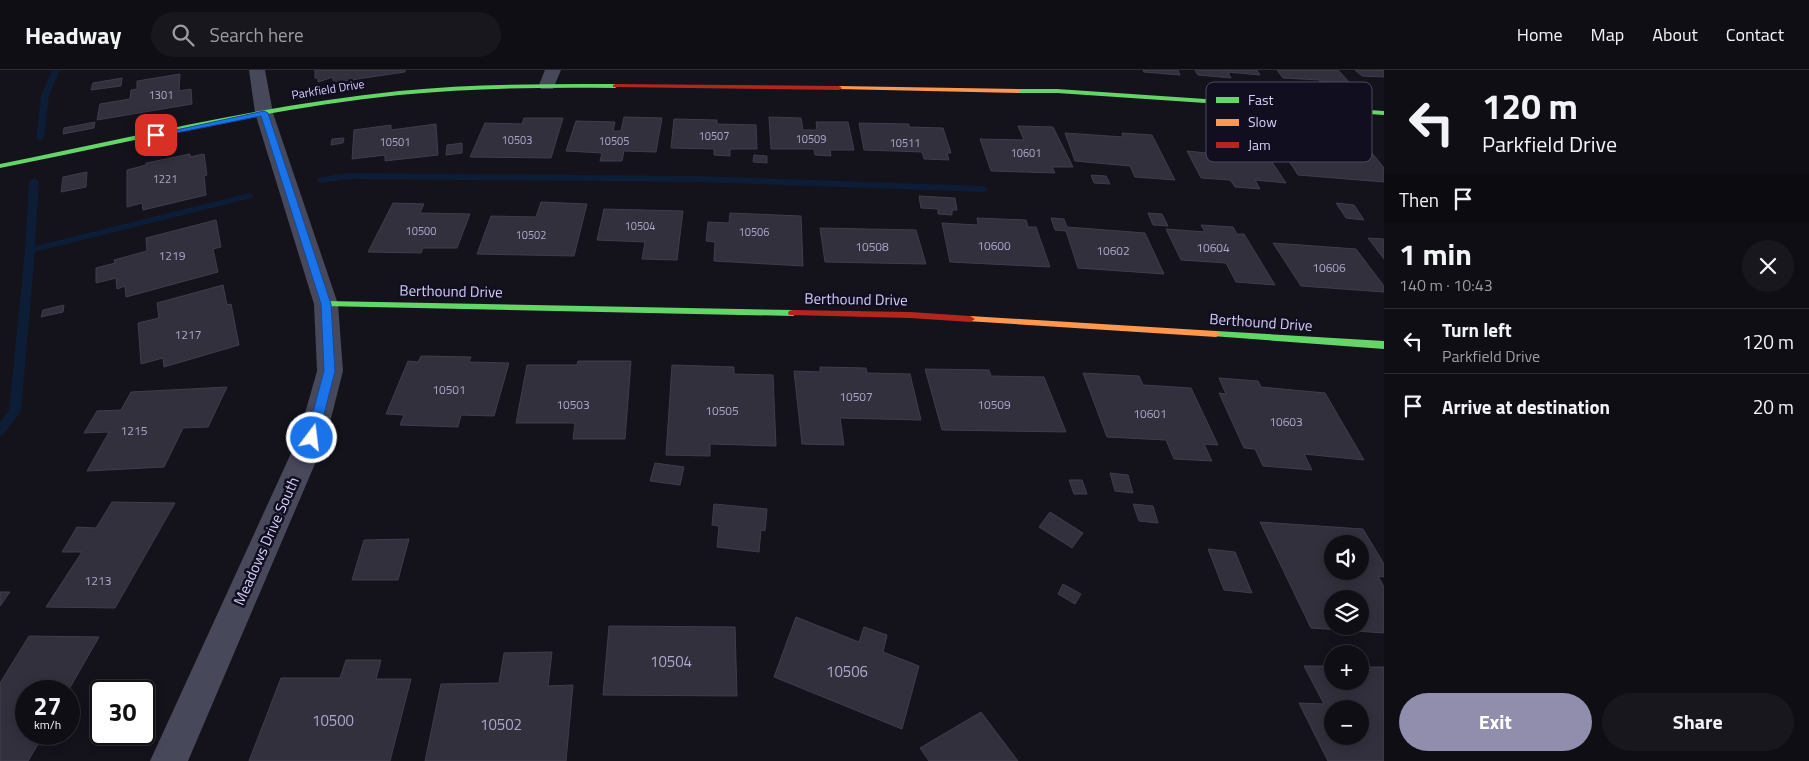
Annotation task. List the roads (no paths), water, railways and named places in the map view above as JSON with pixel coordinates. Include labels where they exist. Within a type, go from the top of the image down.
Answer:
[{"type":"street","name":"Meadows Drive South","points":[[169,761],[312,438],[330,371],[326,304],[264,113],[257,70]]},
{"type":"street","name":"Parkfield Drive","points":[[0,166],[264,113],[372,96],[490,86],[550,77],[1057,91],[1206,101]]},
{"type":"street","name":"Berthound Drive","points":[[326,304],[910,315],[1384,345]]},
{"type":"waterway","points":[[40,138],[45,96],[56,70]]},
{"type":"waterway","points":[[321,180],[350,176],[696,179],[983,189]]},
{"type":"waterway","points":[[30,250],[34,181]]},
{"type":"waterway","points":[[30,250],[249,196]]},
{"type":"waterway","points":[[0,431],[15,411],[30,250]]}]
